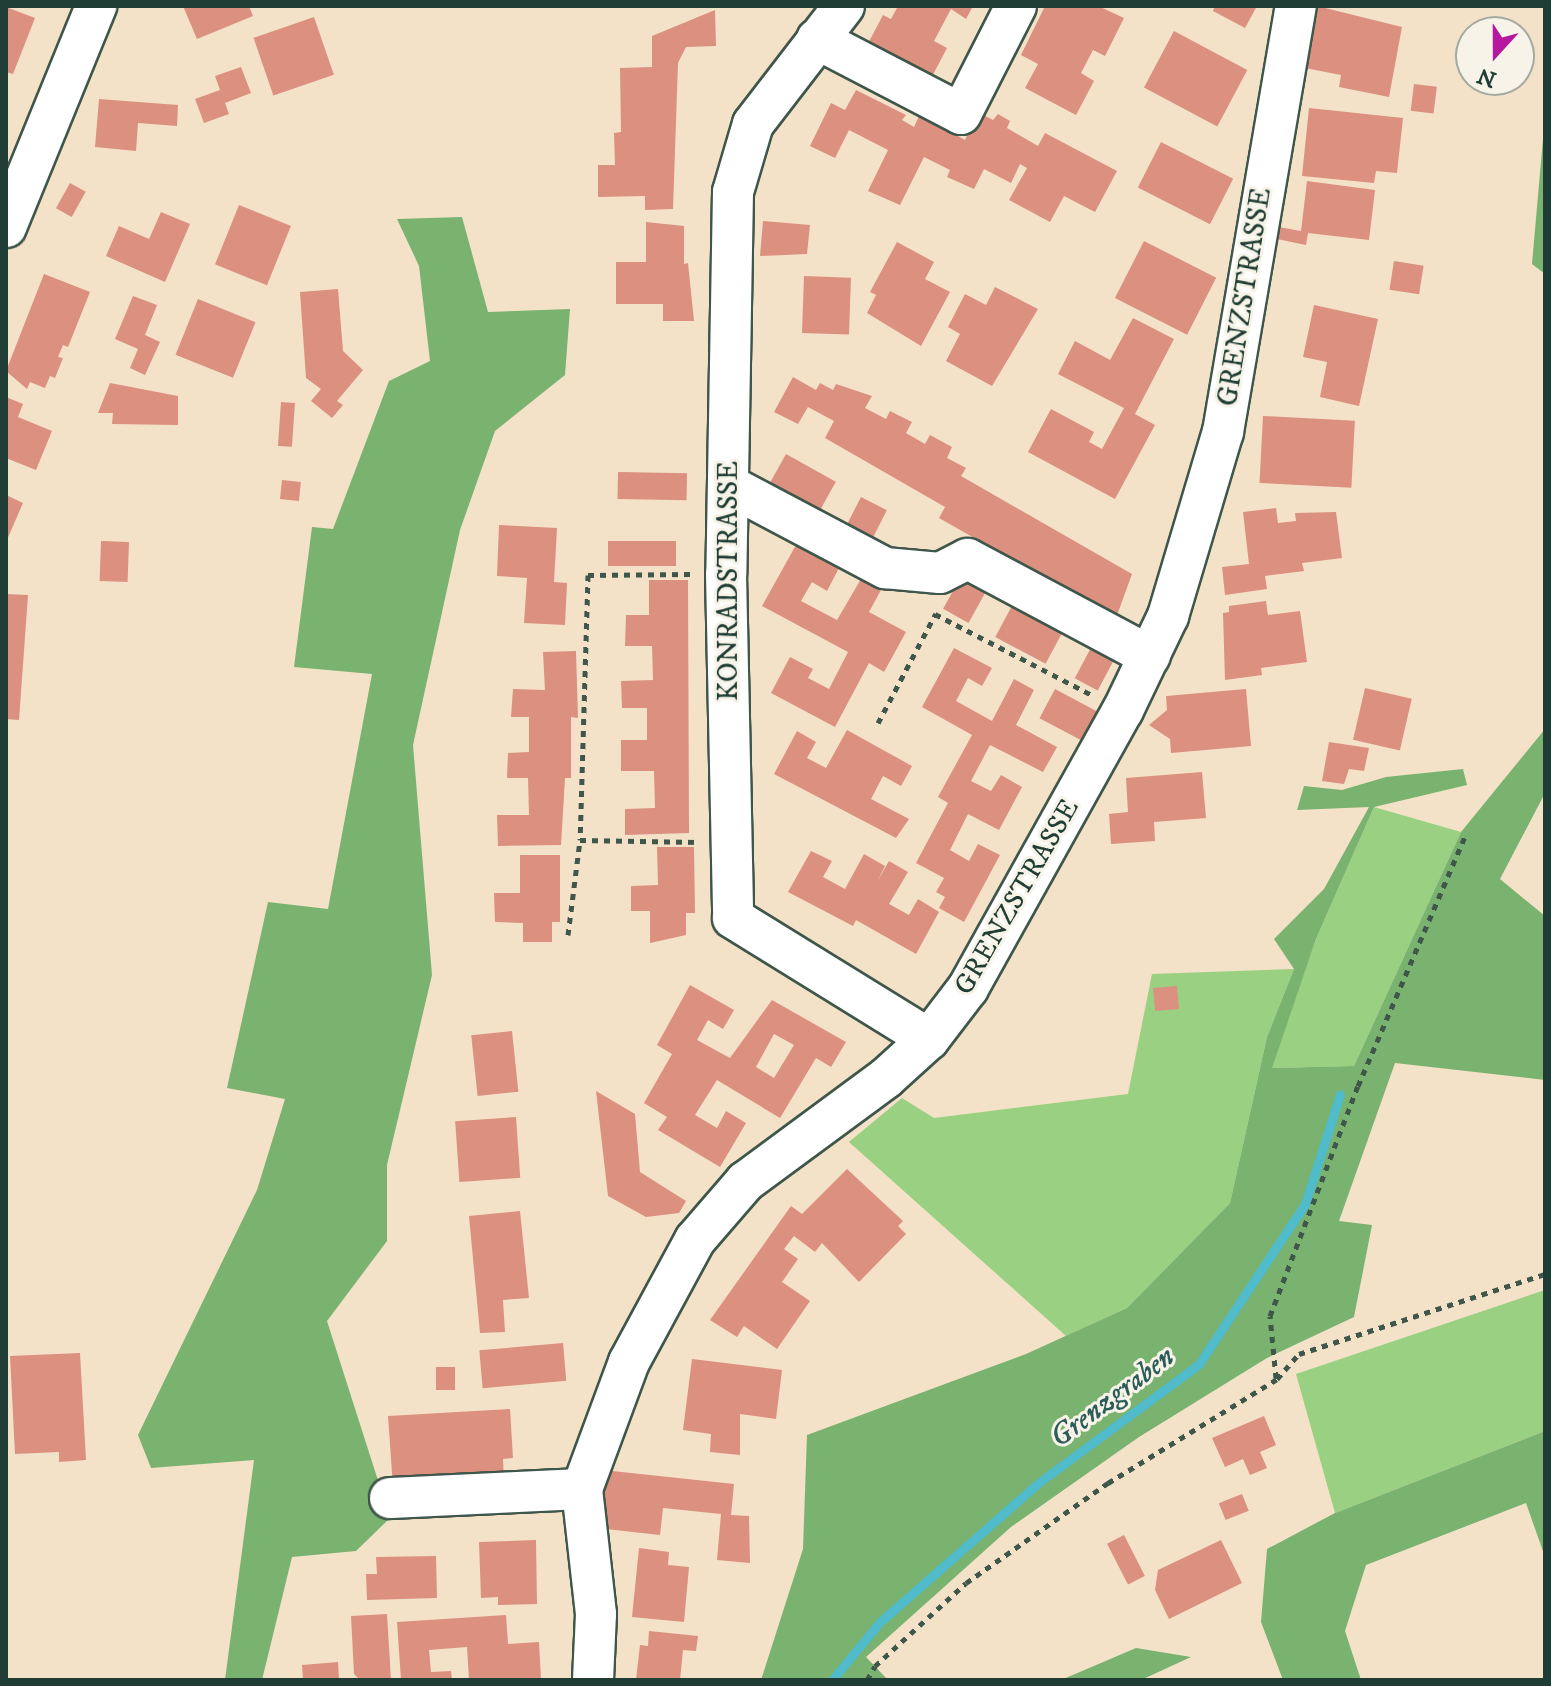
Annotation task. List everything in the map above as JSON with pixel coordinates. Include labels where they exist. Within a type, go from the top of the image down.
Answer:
[{"type":"street","points":[[6,227],[96,6]]},
{"type":"street","name":"KONRADSTRASSE","points":[[844,6],[753,124],[737,170],[731,216],[726,574],[733,918],[929,1039]]},
{"type":"street","points":[[817,39],[961,114],[1016,6]]},
{"type":"street","name":"GRENZSTRASSE","points":[[593,1680],[596,1614],[582,1489],[629,1362],[695,1240],[745,1182],[886,1078],[929,1039],[968,988],[1123,710],[1168,616],[1223,432],[1296,6]]},
{"type":"street","points":[[728,485],[885,568],[940,573],[968,559],[1150,656]]},
{"type":"street","points":[[390,1498],[582,1489]]},
{"type":"path","points":[[878,723],[942,600],[940,573]]},
{"type":"path","points":[[568,935],[580,840],[588,575],[726,574]]},
{"type":"path","points":[[935,614],[1123,710]]},
{"type":"path","points":[[1277,1379],[1270,1316],[1358,1086],[1465,836]]},
{"type":"path","points":[[580,840],[731,842]]},
{"type":"path","points":[[867,1680],[875,1666],[966,1583],[1108,1483],[1277,1379],[1299,1354],[1545,1274]]},
{"type":"green space","points":[[1545,116],[1545,274],[1532,264]]},
{"type":"green space","points":[[462,217],[488,312],[570,309],[565,375],[495,431],[460,530],[413,745],[432,975],[387,1165],[387,1241],[327,1321],[390,1518],[356,1551],[292,1557],[262,1680],[225,1680],[254,1460],[151,1468],[138,1435],[257,1190],[285,1099],[227,1088],[268,902],[328,909],[372,674],[294,667],[312,527],[333,529],[389,381],[430,361],[419,266],[397,219]]},
{"type":"green space","points":[[1545,729],[1545,793],[1500,879],[1545,916],[1545,1080],[1395,1063],[1339,1221],[1372,1225],[1354,1317],[1267,1358],[1139,1437],[1011,1527],[866,1657],[888,1680],[761,1680],[803,1549],[807,1435],[1026,1354],[1127,1308],[1230,1203],[1267,1037],[1294,969],[1274,939],[1324,889],[1369,807],[1297,810],[1304,786],[1342,790],[1386,777],[1463,769],[1467,785],[1374,807],[1316,939],[1272,1068],[1354,1066],[1461,832]]},
{"type":"green space","points":[[1374,807],[1461,832],[1354,1066],[1271,1068],[1316,939]]},
{"type":"green space","points":[[1294,969],[1267,1037],[1230,1203],[1127,1308],[1066,1336],[849,1142],[902,1098],[934,1118],[1128,1094],[1152,974]]},
{"type":"green space","points":[[1545,1290],[1545,1431],[1335,1513],[1296,1374]]},
{"type":"green space","points":[[1545,1431],[1545,1557],[1526,1503],[1366,1565],[1345,1631],[1361,1680],[1283,1680],[1261,1622],[1267,1549],[1335,1513]]},
{"type":"green space","points":[[1136,1648],[1191,1657],[1141,1680],[1061,1680]]},
{"type":"building","points":[[183,6],[249,6],[253,16],[197,39]]},
{"type":"building","points":[[898,6],[973,6],[966,19],[951,9],[934,41],[947,48],[927,86],[863,53],[883,15],[891,19]]},
{"type":"building","points":[[1045,6],[1098,6],[1124,18],[1105,56],[1093,50],[1081,73],[1094,81],[1076,115],[1025,88],[1038,64],[1021,55]]},
{"type":"building","points":[[1215,6],[1257,6],[1245,28],[1213,11]]},
{"type":"building","points":[[1317,6],[1402,27],[1389,97],[1339,87],[1341,75],[1305,68]]},
{"type":"building","points":[[6,7],[35,18],[13,74],[6,72]]},
{"type":"building","points":[[715,10],[716,46],[686,47],[678,63],[673,209],[645,210],[645,196],[598,197],[598,165],[615,165],[614,133],[621,132],[620,68],[652,67],[652,36]]},
{"type":"building","points":[[314,17],[334,75],[273,96],[253,38]]},
{"type":"building","points":[[1174,31],[1247,70],[1217,126],[1144,88]]},
{"type":"building","points":[[241,67],[251,93],[225,103],[229,114],[204,123],[195,99],[220,90],[215,76]]},
{"type":"building","points":[[1414,84],[1437,87],[1434,114],[1411,111]]},
{"type":"building","points":[[856,90],[906,115],[902,120],[914,127],[920,114],[965,140],[978,112],[993,120],[998,114],[1010,121],[1007,128],[1038,146],[1045,133],[1117,171],[1095,212],[1064,196],[1050,222],[1009,200],[1027,168],[1020,164],[1011,183],[984,169],[974,189],[947,177],[950,170],[924,157],[900,205],[868,191],[888,150],[849,130],[835,158],[810,146],[831,103],[845,110]]},
{"type":"building","points":[[99,99],[178,105],[177,126],[138,123],[136,151],[95,147]]},
{"type":"building","points":[[1309,108],[1403,118],[1397,173],[1376,171],[1374,183],[1302,176]]},
{"type":"building","points":[[1161,142],[1233,179],[1210,224],[1138,187]]},
{"type":"building","points":[[1307,181],[1375,190],[1369,240],[1308,233],[1306,245],[1277,239],[1279,227],[1301,231]]},
{"type":"building","points":[[70,183],[86,192],[72,217],[56,208]]},
{"type":"building","points":[[239,205],[291,226],[267,285],[215,264]]},
{"type":"building","points":[[161,212],[190,224],[165,282],[106,256],[119,226],[149,239]]},
{"type":"building","points":[[763,221],[810,225],[807,254],[760,256]]},
{"type":"building","points":[[646,222],[684,226],[684,264],[688,263],[694,321],[663,321],[663,304],[616,304],[616,262],[646,262]]},
{"type":"building","points":[[1144,241],[1216,278],[1187,335],[1115,298]]},
{"type":"building","points":[[897,242],[934,262],[925,279],[950,292],[921,346],[867,313],[876,295],[870,292]]},
{"type":"building","points":[[1394,261],[1424,266],[1419,294],[1389,290]]},
{"type":"building","points":[[44,274],[90,292],[68,347],[63,345],[58,357],[63,358],[55,378],[50,376],[45,388],[30,382],[27,389],[6,371]]},
{"type":"building","points":[[804,276],[851,278],[849,335],[802,333]]},
{"type":"building","points":[[995,287],[1038,309],[992,386],[946,361],[960,334],[948,327],[965,294],[986,305]]},
{"type":"building","points":[[338,289],[343,351],[363,370],[337,401],[343,405],[332,418],[311,401],[321,389],[306,378],[300,292]]},
{"type":"building","points":[[133,296],[157,305],[145,335],[160,342],[145,375],[130,368],[138,349],[115,339]]},
{"type":"building","points":[[198,299],[255,322],[233,378],[176,355]]},
{"type":"building","points":[[1314,305],[1378,319],[1359,406],[1320,397],[1327,362],[1303,357]]},
{"type":"building","points":[[1133,318],[1174,339],[1135,414],[1155,425],[1115,499],[1028,452],[1051,409],[1094,432],[1089,442],[1102,449],[1124,408],[1058,374],[1075,341],[1110,360]]},
{"type":"building","points":[[793,377],[816,390],[820,383],[833,390],[836,384],[872,396],[865,408],[886,419],[890,411],[912,422],[906,433],[925,444],[930,435],[952,447],[947,458],[966,468],[961,476],[1132,574],[1116,618],[939,518],[945,507],[825,438],[834,421],[808,407],[798,424],[774,412]]},
{"type":"building","points":[[110,383],[178,396],[178,425],[112,424],[113,413],[98,413]]},
{"type":"building","points":[[6,397],[23,404],[18,417],[52,431],[36,470],[6,458]]},
{"type":"building","points":[[281,402],[295,403],[292,447],[278,446]]},
{"type":"building","points":[[1263,416],[1355,421],[1351,488],[1259,483]]},
{"type":"building","points":[[786,454],[836,482],[817,516],[767,488]]},
{"type":"building","points":[[618,472],[687,473],[687,500],[618,499]]},
{"type":"building","points":[[282,480],[301,482],[299,501],[280,499]]},
{"type":"building","points":[[6,495],[23,503],[6,542]]},
{"type":"building","points":[[861,497],[887,510],[870,543],[844,530]]},
{"type":"building","points":[[1276,508],[1278,523],[1296,521],[1295,513],[1336,512],[1342,558],[1302,563],[1304,571],[1265,576],[1267,589],[1225,595],[1222,567],[1249,564],[1243,512]]},
{"type":"building","points":[[499,525],[557,528],[554,582],[567,583],[565,625],[524,623],[527,578],[497,576]]},
{"type":"building","points":[[101,541],[129,542],[128,582],[100,581]]},
{"type":"building","points":[[608,541],[676,541],[676,566],[608,566]]},
{"type":"building","points":[[796,545],[839,568],[827,591],[812,582],[801,601],[837,620],[861,579],[881,590],[869,612],[906,632],[884,672],[869,663],[835,727],[771,693],[790,657],[813,669],[808,678],[829,689],[848,652],[762,606]]},
{"type":"building","points":[[963,573],[988,587],[968,623],[943,609]]},
{"type":"building","points":[[649,580],[688,580],[689,833],[625,835],[625,809],[655,808],[654,771],[621,771],[621,740],[647,740],[647,708],[622,708],[621,681],[653,680],[652,646],[625,646],[626,615],[649,615]]},
{"type":"building","points":[[6,594],[28,595],[19,720],[6,719]]},
{"type":"building","points":[[1015,600],[1065,627],[1046,664],[995,637]]},
{"type":"building","points":[[1266,601],[1268,615],[1300,611],[1307,662],[1261,668],[1262,675],[1225,680],[1223,613],[1229,612],[1229,606]]},
{"type":"building","points":[[1094,642],[1117,654],[1098,690],[1075,678]]},
{"type":"building","points":[[954,648],[992,668],[982,686],[968,678],[956,701],[992,721],[1014,679],[1034,690],[1016,725],[1057,747],[1043,772],[990,745],[971,781],[991,791],[1001,775],[1022,787],[999,830],[968,814],[950,850],[969,861],[978,844],[1000,855],[964,922],[939,908],[945,897],[936,892],[944,878],[916,863],[948,803],[938,797],[972,735],[922,707]]},
{"type":"building","points":[[576,651],[578,718],[571,717],[571,778],[565,778],[561,845],[498,846],[497,815],[529,815],[528,778],[507,778],[508,753],[529,752],[529,717],[511,717],[513,689],[545,690],[543,652]]},
{"type":"building","points":[[1365,688],[1412,699],[1400,750],[1353,740]]},
{"type":"building","points":[[1055,689],[1100,713],[1085,742],[1040,718]]},
{"type":"building","points":[[1246,689],[1251,746],[1171,753],[1170,739],[1149,725],[1167,710],[1166,696]]},
{"type":"building","points":[[847,730],[912,766],[901,786],[883,776],[871,799],[909,819],[896,838],[774,774],[797,731],[816,742],[807,758],[826,768]]},
{"type":"building","points":[[1329,742],[1369,748],[1364,771],[1349,769],[1344,784],[1322,781]]},
{"type":"building","points":[[1202,772],[1206,818],[1154,822],[1155,841],[1111,844],[1109,814],[1128,812],[1126,778]]},
{"type":"building","points":[[657,847],[694,847],[695,913],[686,913],[686,935],[650,943],[650,911],[631,911],[631,886],[658,885]]},
{"type":"building","points":[[811,851],[832,861],[823,877],[845,889],[864,854],[885,866],[877,882],[889,861],[908,872],[889,904],[909,915],[918,899],[939,912],[916,954],[856,920],[853,926],[788,892]]},
{"type":"building","points":[[520,855],[560,855],[560,922],[552,922],[552,942],[523,942],[523,923],[495,922],[494,893],[520,893]]},
{"type":"building","points":[[690,985],[734,1010],[723,1029],[708,1020],[697,1040],[730,1058],[772,1000],[846,1042],[831,1067],[816,1058],[780,1118],[717,1080],[695,1115],[717,1128],[726,1111],[746,1123],[720,1167],[658,1130],[667,1117],[644,1103],[672,1054],[657,1045]],"holes":[[[774,1034],[794,1045],[774,1078],[756,1067]]]},
{"type":"building","points":[[1177,986],[1179,1009],[1155,1011],[1153,988]]},
{"type":"building","points":[[512,1031],[518,1092],[478,1096],[471,1035]]},
{"type":"building","points":[[596,1091],[635,1114],[640,1172],[686,1201],[679,1213],[646,1217],[608,1196]]},
{"type":"building","points":[[516,1117],[520,1178],[459,1182],[455,1121]]},
{"type":"building","points":[[847,1169],[903,1221],[898,1226],[906,1234],[859,1282],[822,1243],[815,1252],[794,1236],[784,1249],[798,1259],[782,1282],[810,1301],[777,1349],[744,1326],[737,1337],[710,1320],[791,1206],[802,1214]]},
{"type":"building","points":[[520,1211],[529,1298],[503,1300],[505,1332],[480,1333],[469,1216]]},
{"type":"building","points":[[563,1343],[566,1381],[483,1388],[479,1350]]},
{"type":"building","points":[[80,1353],[86,1460],[59,1462],[59,1452],[15,1454],[10,1356]]},
{"type":"building","points":[[692,1359],[782,1370],[776,1419],[740,1414],[740,1455],[710,1452],[711,1434],[683,1430]]},
{"type":"building","points":[[436,1367],[455,1367],[455,1390],[436,1390]]},
{"type":"building","points":[[510,1409],[513,1458],[503,1459],[504,1481],[393,1487],[388,1416]]},
{"type":"building","points":[[1264,1416],[1276,1445],[1260,1452],[1267,1468],[1250,1475],[1243,1459],[1225,1467],[1212,1438]]},
{"type":"building","points":[[603,1470],[734,1484],[731,1515],[749,1516],[750,1563],[717,1560],[721,1514],[663,1508],[660,1535],[597,1528]]},
{"type":"building","points":[[1242,1494],[1249,1511],[1226,1520],[1219,1503]]},
{"type":"building","points":[[1124,1535],[1145,1576],[1128,1585],[1107,1544]]},
{"type":"building","points":[[536,1540],[537,1604],[498,1605],[498,1597],[481,1598],[479,1542]]},
{"type":"building","points":[[1221,1540],[1242,1583],[1169,1619],[1155,1590],[1158,1570]]},
{"type":"building","points":[[639,1548],[669,1552],[668,1565],[689,1567],[684,1622],[632,1617]]},
{"type":"building","points":[[436,1556],[437,1598],[367,1600],[366,1574],[377,1574],[376,1557]]},
{"type":"building","points":[[387,1614],[391,1680],[360,1680],[354,1674],[351,1616]]},
{"type":"building","points":[[506,1615],[508,1644],[539,1642],[541,1680],[469,1680],[467,1647],[429,1650],[431,1672],[451,1671],[452,1680],[401,1680],[397,1622]]},
{"type":"building","points":[[649,1631],[698,1636],[696,1651],[683,1650],[680,1680],[636,1680],[640,1645],[648,1646]]},
{"type":"building","points":[[338,1662],[339,1680],[303,1680],[302,1665]]},
{"type":"waterway","name":"Grenzgraben","points":[[832,1680],[880,1622],[1037,1484],[1199,1364],[1305,1204],[1340,1094]]}]
